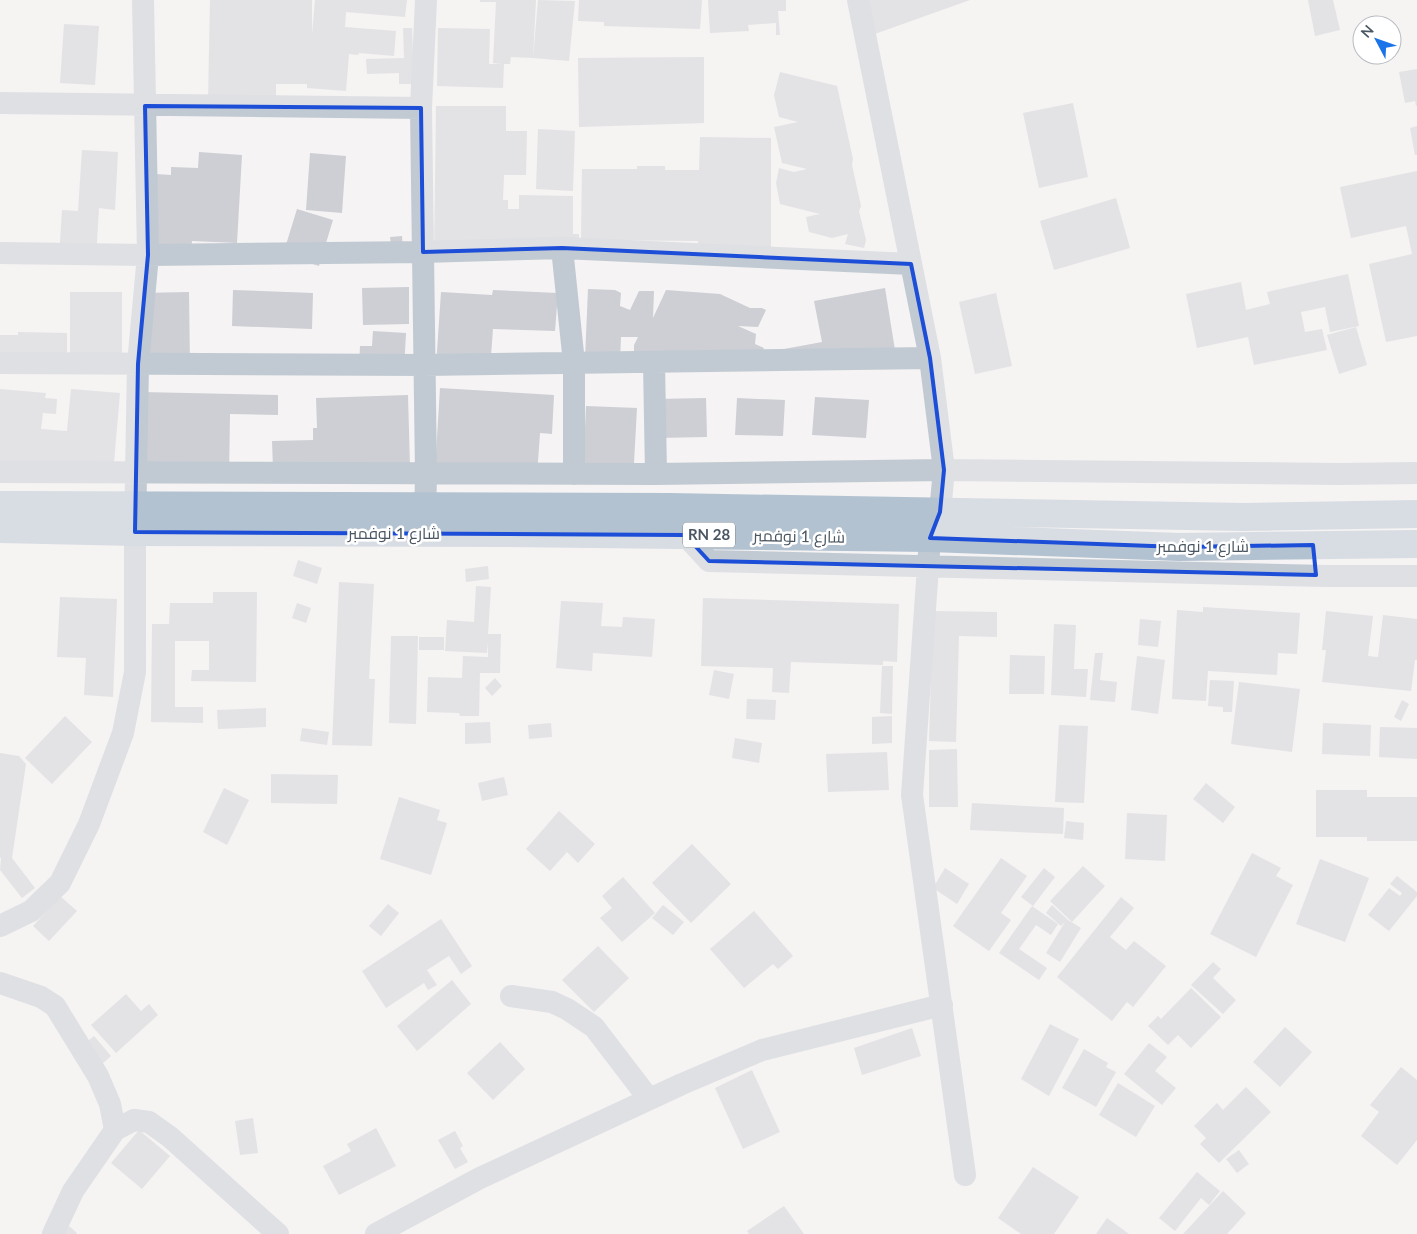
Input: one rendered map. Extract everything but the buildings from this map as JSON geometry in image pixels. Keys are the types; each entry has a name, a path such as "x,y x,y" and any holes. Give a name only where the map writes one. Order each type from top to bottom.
{"main road":[{"name":"شارع 1 نوفمبر","path":"0,505 137,506 685,535 930,538 1180,547 1417,544"},
{"name":"شارع 1 نوفمبر","path":"0,529 135,532 425,520 670,507 1416,520"}],"street":[{"path":"0,926 32,911 60,882 89,824 123,733 135,672 138,364 148,254 142,0"},
{"path":"425,520 421,108 426,0"},
{"path":"858,0 930,358 944,470 940,512 930,538 912,795 965,1175"},
{"path":"0,103 421,108"},
{"path":"0,253 423,252 562,248 911,264"},
{"path":"562,248 574,363 574,474"},
{"path":"0,363 424,365 930,358"},
{"path":"654,362 656,474"},
{"path":"0,472 656,474 944,470 1417,473"},
{"path":"685,535 709,561 1417,576"},
{"path":"1313,546 1316,575"},
{"path":"0,983 41,997 55,1006 98,1076 110,1104 115,1130"},
{"path":"511,996 552,1002 567,1009 594,1027 649,1098"},
{"path":"376,1234 480,1178 649,1098 762,1050 942,1005"},
{"path":"53,1234 72,1190 115,1130 134,1120 149,1122 170,1137 278,1234"}],"highlighted area":[{"path":"145,106 421,108 423,252 562,248 911,264 930,358 944,470 940,512 930,538 1179,547 1313,545 1316,575 709,561 685,535 135,532 138,364 148,255"}]}
